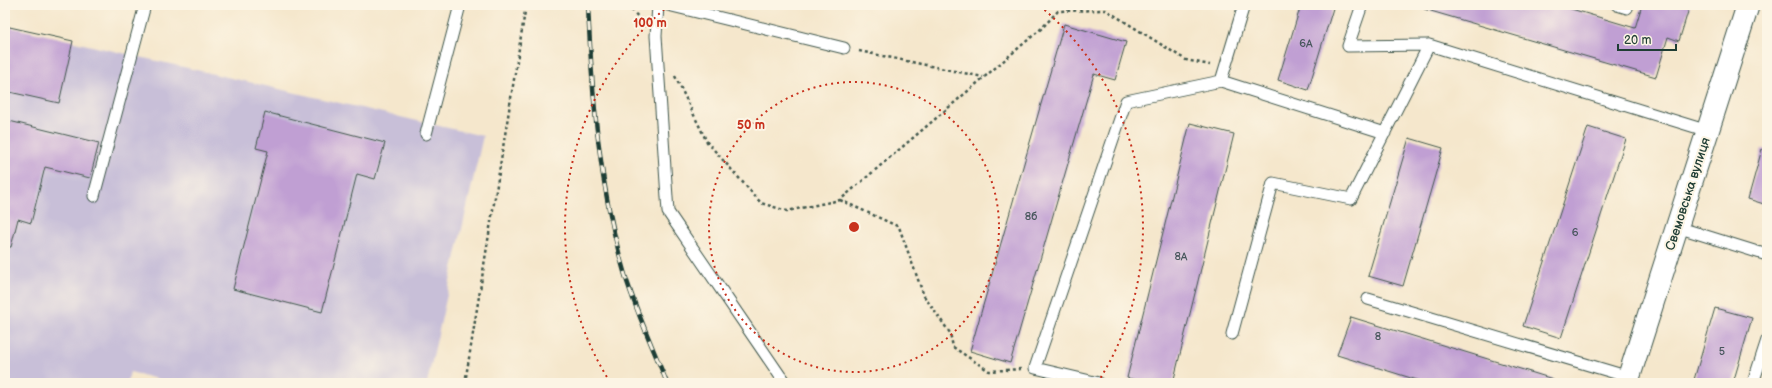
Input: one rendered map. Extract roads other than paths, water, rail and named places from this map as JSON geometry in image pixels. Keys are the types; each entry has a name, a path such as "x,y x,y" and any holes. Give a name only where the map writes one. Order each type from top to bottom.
{"street":[{"name":"Свемовська вулиця","path":"1628,380 1748,5"}],"lane":[{"path":"94,196 145,5"},
{"path":"426,134 460,5"},
{"path":"658,5 656,36 668,212 785,383"},
{"path":"668,5 844,48"},
{"path":"1221,81 1244,5"},
{"path":"1362,5 1348,46 1429,45 1708,131"},
{"path":"1617,5 1627,8 1628,5"},
{"path":"1232,334 1272,183 1351,199 1429,45"},
{"path":"1099,383 1035,368 1126,101 1221,81 1385,133"},
{"path":"1677,227 1767,255"},
{"path":"1368,299 1628,380"},
{"path":"1753,383 1767,340"}],"railway":[{"path":"588,5 598,141 616,242 629,289 667,383"}]}
